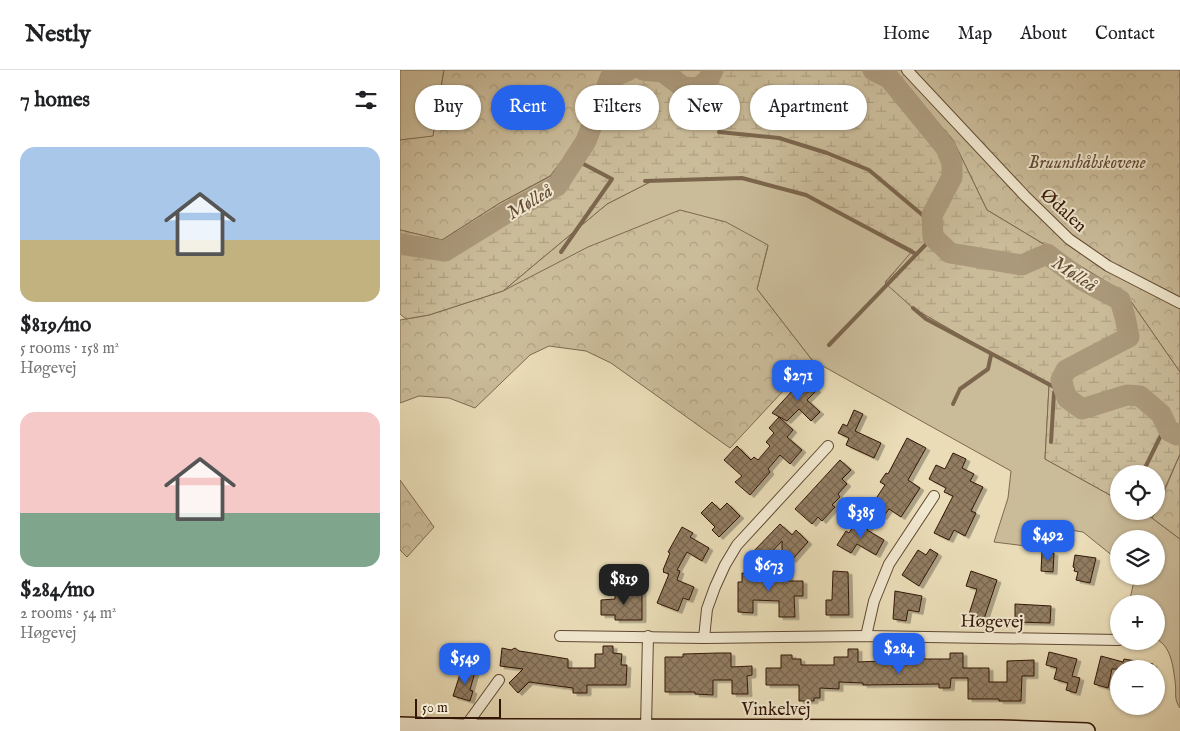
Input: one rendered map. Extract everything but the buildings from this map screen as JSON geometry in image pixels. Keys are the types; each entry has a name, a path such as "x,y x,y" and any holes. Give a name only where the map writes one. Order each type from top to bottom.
{"street":[{"name":"Ødalen","path":"907,70 1025,196 1069,239 1108,266 1180,303"},
{"path":"704,638 707,609 725,565 737,545 828,446"},
{"path":"866,636 874,601 889,564 934,496"},
{"name":"Høgevej","path":"560,636 704,638 866,636 1110,640"},
{"path":"646,727 648,636"},
{"path":"465,727 499,680"},
{"name":"Vinkelvej","path":"400,725 465,727 1000,728 1087,731"}],"green space":[{"path":"400,70 444,70 442,85 415,85 415,130 434,130 433,137 400,140"},
{"path":"444,70 617,70 604,85 575,85 575,130 582,130 579,138 550,176 500,203 442,240 400,230 400,140 433,136 434,130 481,130 481,85 442,85"},
{"path":"616,70 886,70 898,76 953,140 987,210 1125,293 1180,372 1180,454 1165,488 1165,465 1110,465 1110,495 1045,459 1049,386 913,308 885,283 913,250 806,195 742,178 652,181 607,204 503,291 429,315 406,319 400,314 400,230 442,240 500,203 551,176 579,138 582,130 659,130 659,85 604,85"},
{"name":"Bruunshåbskovene","path":"886,70 1180,70 1180,372 1125,293 987,210 953,140 898,76"},
{"path":"742,178 806,195 913,251 885,282 913,308 1049,386 1045,459 1110,495 1110,520 1155,520 1180,539 1180,708 1176,698 1172,663 1165,646 1165,595 1131,595 1133,585 1165,585 1165,530 1110,530 1110,554 1083,532 1070,530 1066,551 994,542 1008,498 1011,471 812,360 757,289 768,246 503,291 607,204 652,181"},
{"path":"680,210 726,222 768,245 757,289 812,360 730,448 611,363 586,351 549,346 530,355 475,408 449,398 419,396 400,403 400,320 429,315 503,291 588,247"},
{"path":"1180,454 1180,539 1155,520 1165,520 1165,490"},
{"path":"400,480 434,527 407,557 400,550"}],"waterway":[{"name":"Mølleå","path":"400,244 445,251 510,211 557,186 586,141 610,78 629,70"},
{"name":"Mølleå","path":"643,70 663,72 683,87 698,88 708,80 713,70"},
{"name":"Mølleå","path":"873,70 889,78 946,148 952,163 952,177 932,215 933,237 950,253 1022,265 1047,254 1082,280 1120,300 1129,337 1066,370 1061,380 1067,398 1082,409 1127,395 1140,396 1161,414 1169,431 1177,435 1180,433"},
{"path":"719,132 779,138 827,153 869,170 932,223"},
{"path":"561,252 612,179 574,159"},
{"path":"645,181 742,178 806,195 916,254"},
{"path":"829,345 933,237"},
{"path":"913,308 926,319 1056,388"},
{"path":"953,404 960,389 988,369 991,355"},
{"path":"1051,442 1054,393 1061,380"},
{"path":"1146,465 1166,425"}]}
